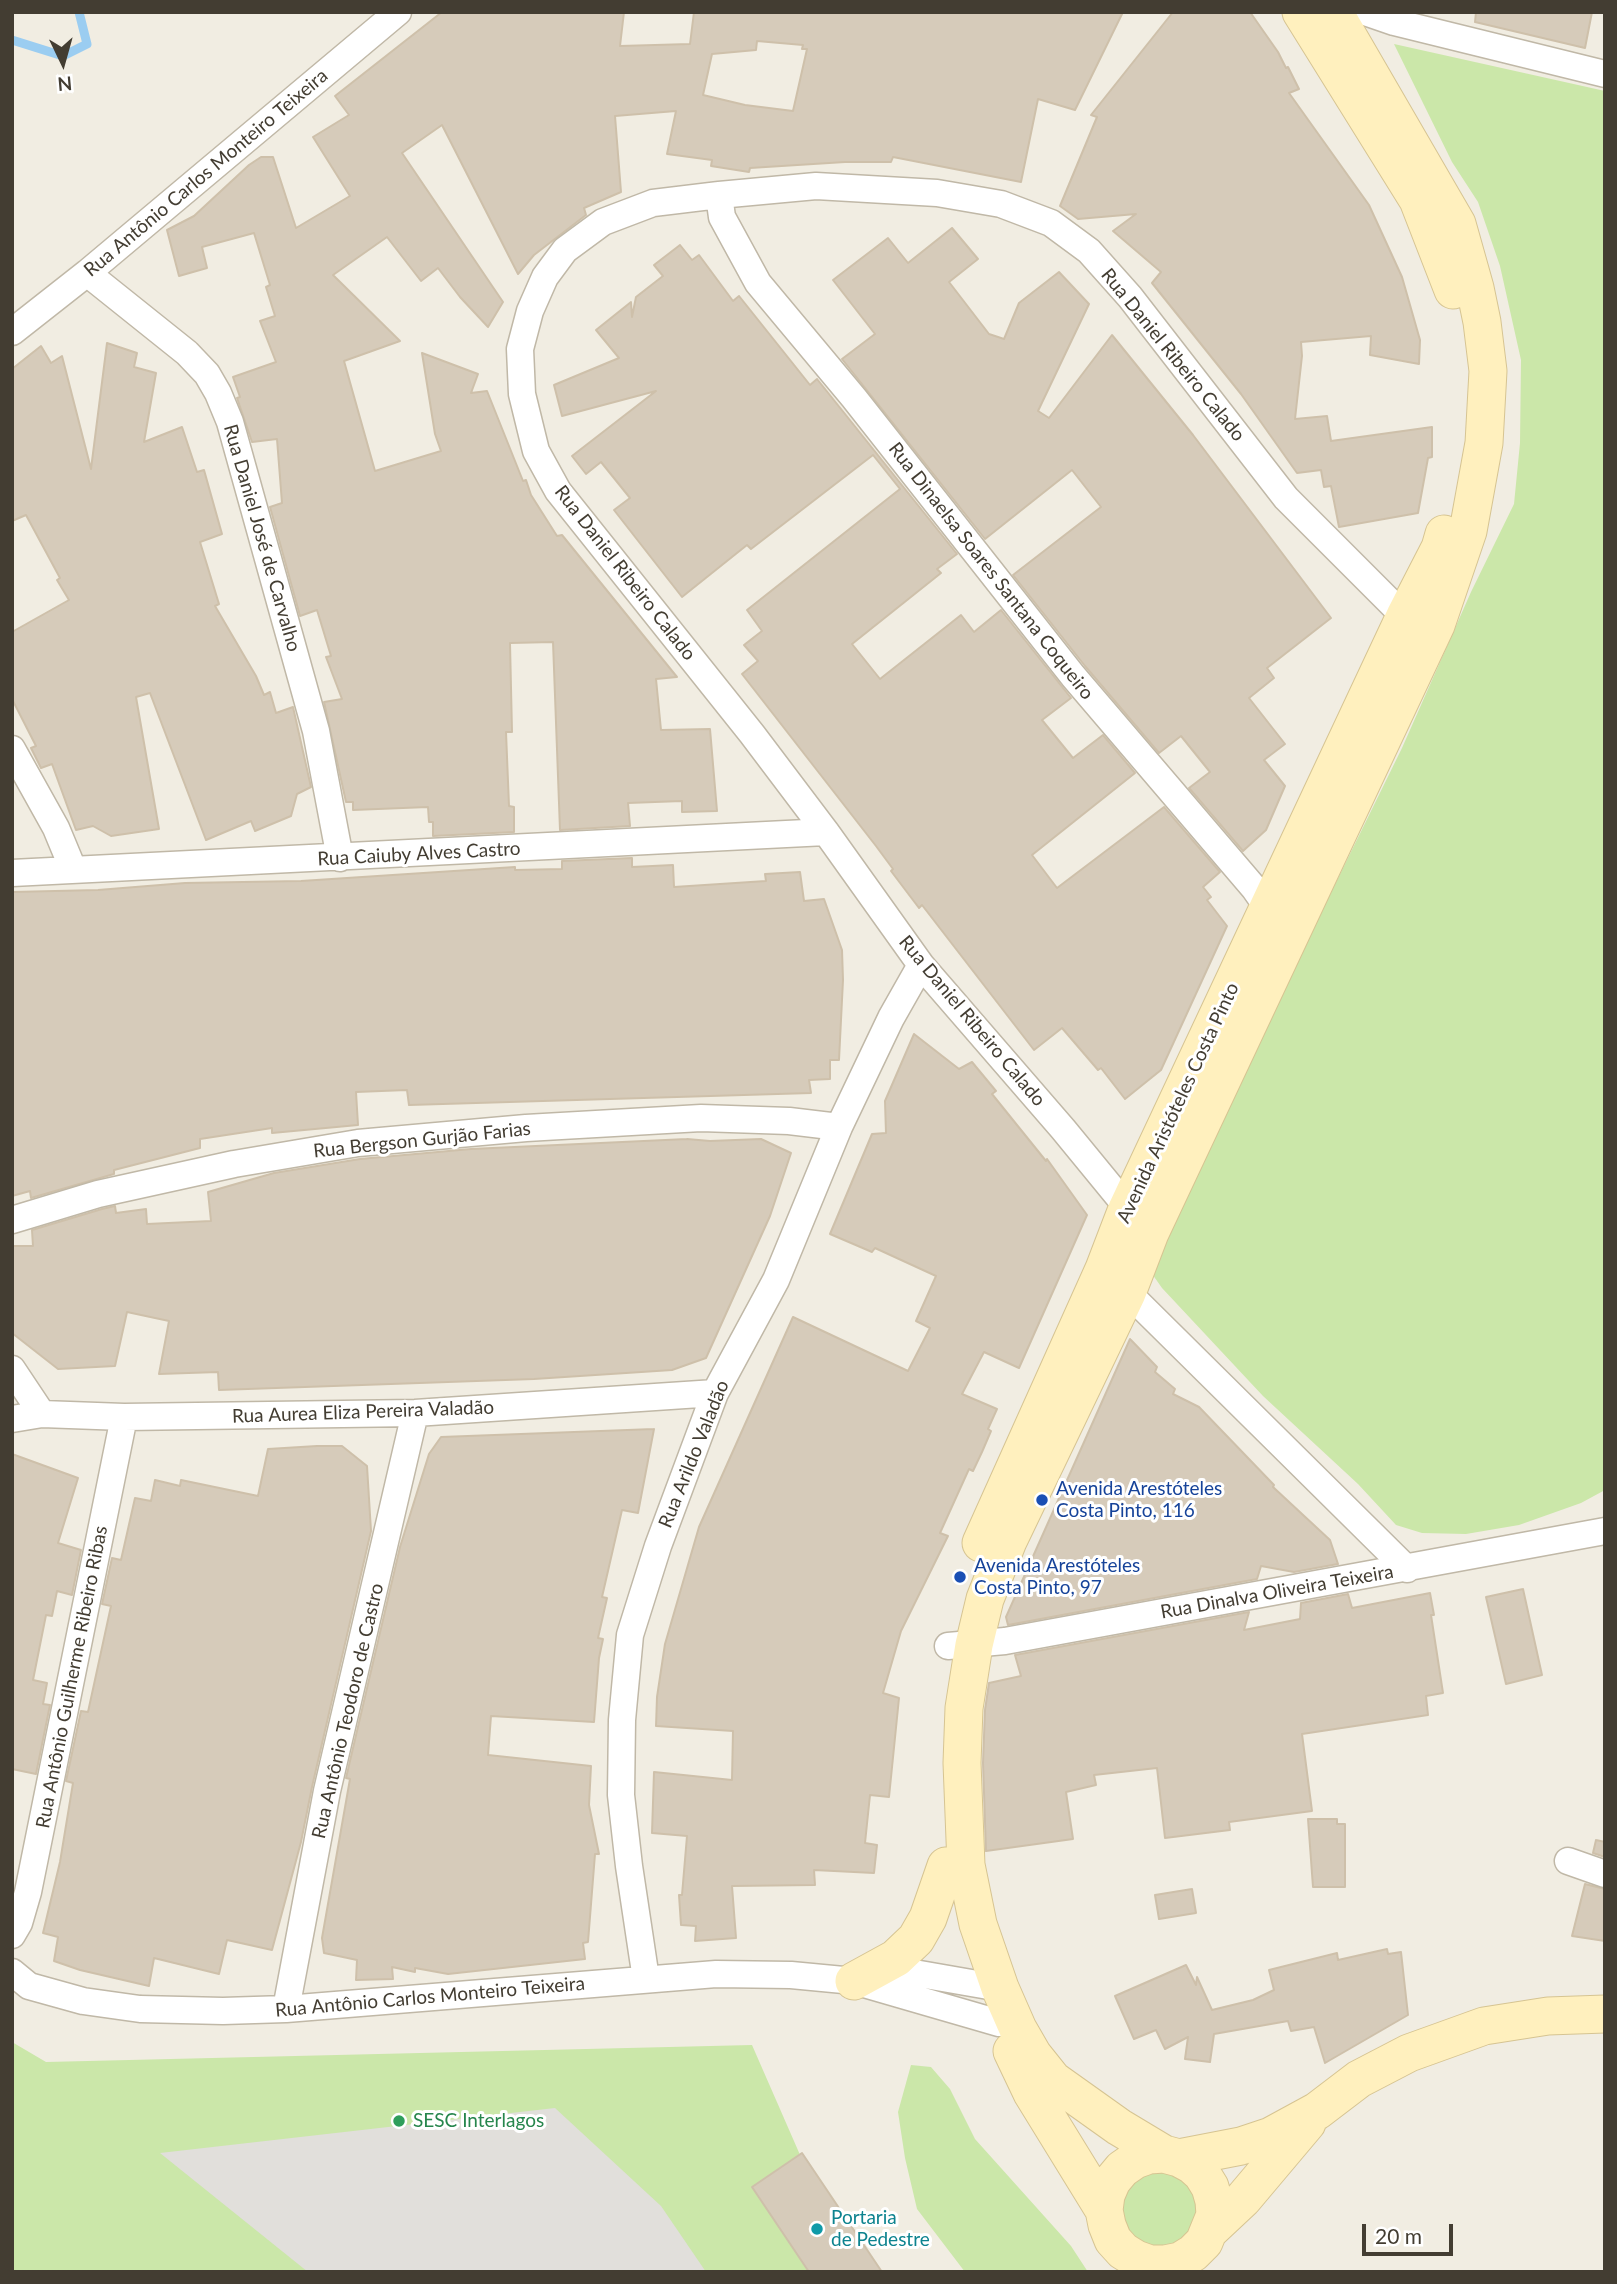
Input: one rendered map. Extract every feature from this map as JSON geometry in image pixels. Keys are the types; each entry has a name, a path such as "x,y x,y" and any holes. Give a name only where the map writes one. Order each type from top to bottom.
{"main road":[{"name":"Avenida Aristóteles Costa Pinto","path":"1172,2156 1119,2127 1053,2080 993,1999 966,1864 962,1763 962,1590 989,1523 1116,1281 1139,1221 1420,621 1440,548 1458,471 1465,380 1463,337 1453,289 1418,200 1330,18"},
{"name":"Avenida Aristóteles Costa Pinto","path":"961,1646 939,1706 937,1762 946,1866 952,1902 962,1937 993,1999 1032,2093 1104,2210"},
{"path":"854,1980 896,1958 916,1938 928,1918 946,1866"},
{"path":"1317,2111 1243,2199 1207,2248 1180,2261 1165,2264 1150,2264 1136,2259 1128,2261 1113,2239 1104,2210 1112,2181 1122,2169 1135,2160 1149,2155 1172,2156 1241,2146 1261,2139 1317,2111 1359,2079 1409,2053 1484,2026 1548,2016 1605,2014"},
{"path":"1172,2156 1202,2174 1210,2187 1215,2215 1207,2248"}],"street":[{"name":"Rua Antônio Carlos Monteiro Teixeira","path":"12,332 87,274 398,12"},
{"path":"1330,18 1395,22 1605,74"},
{"name":"Rua Daniel Ribeiro Calado","path":"1139,1221 920,965 826,832 752,734 558,491 536,451 522,394 520,349 530,311 545,277 565,250 603,222 653,203 719,195 816,186 937,192 1001,204 1051,223 1089,251 1130,297 1286,498 1420,621"},
{"name":"Rua Dinaelsa Soares Santana Coqueiro","path":"719,195 722,217 758,283 854,398 1073,676 1281,916"},
{"name":"Rua Daniel José de Carvalho","path":"87,274 187,353 206,374 218,393 230,422 316,731 340,858"},
{"path":"12,749 56,828 73,869"},
{"name":"Rua Caiuby Alves Castro","path":"12,873 826,832"},
{"name":"Rua Arildo Valadão","path":"646,1979 621,1795 622,1720 630,1635 658,1546 715,1393 776,1280 839,1127 891,1018 920,965"},
{"name":"Rua Bergson Gurjão Farias","path":"12,1220 98,1194 234,1164 358,1143 526,1128 701,1118 789,1121 839,1127"},
{"path":"1116,1281 1407,1569"},
{"path":"12,1369 41,1414"},
{"name":"Rua Aurea Eliza Pereira Valadão","path":"12,1419 41,1414 124,1417 415,1413 715,1393"},
{"name":"Rua Antônio Teodoro de Castro","path":"286,2009 327,1791 415,1413"},
{"name":"Rua Antônio Guilherme Ribeiro Ribas","path":"12,1935 19,1923 30,1879 124,1417"},
{"name":"Rua Dinalva Oliveira Teixeira","path":"961,1646 1005,1642 1605,1531"},
{"path":"1569,1861 1605,1874"},
{"name":"Rua Antônio Carlos Monteiro Teixeira","path":"12,1972 29,1986 83,2001 140,2009 286,2009 716,1974 791,1975 854,1980 993,1999"},
{"name":"Rua Antônio Carlos Monteiro Teixeira","path":"854,1980 914,1973 993,1999"}],"green space":[{"path":"1394,44 1605,91 1605,1490 1581,1503 1519,1525 1466,1534 1422,1533 1396,1525 1358,1484 1263,1396 1162,1288 1150,1271 1257,1043 1402,748 1471,592 1514,504 1520,443 1521,360 1500,266 1478,202 1452,162"},
{"name":"SESC Interlagos","path":"12,2042 46,2062 752,2045 811,2180 863,2272 12,2272"},
{"path":"911,2065 931,2067 950,2089 975,2139 1071,2246 1088,2272 965,2272 917,2209 898,2112"},
{"path":"1170,2169 1192,2185 1199,2212 1189,2236 1165,2250 1127,2238 1117,2200 1130,2177"}],"shaded area":[{"path":"555,2108 661,2206 706,2272 308,2272 160,2153"}],"building":[{"path":"442,12 624,12 620,46 690,44 694,12 1123,12 1075,110 1038,99 1021,182 893,157 891,162 750,168 749,172 711,166 712,160 667,154 676,111 615,116 621,192 584,208 586,215 534,255 518,274 442,125 402,153 503,302 488,327 438,268 421,281 387,237 333,275 400,341 344,361 375,471 441,451 435,434 422,353 478,374 471,393 487,391 523,481 526,480 531,495 557,536 562,535 677,677 656,679 661,730 710,729 717,811 682,812 682,801 628,803 630,826 560,830 553,642 510,643 512,732 506,732 509,806 514,807 514,832 433,836 433,822 429,822 428,807 353,810 353,802 346,802 324,702 342,699 326,657 331,656 317,610 300,616 270,507 282,503 277,439 252,442 233,377 276,362 260,321 275,316 266,287 270,285 254,233 202,247 207,268 179,276 167,230 194,216 261,157 273,157 296,228 350,196 313,137 349,115 335,96","holes":["757,41 803,45 802,49 807,49 793,111 745,105 703,95 712,54 756,50"]},
{"path":"1173,12 1250,12 1286,68 1288,67 1299,89 1289,93 1369,205 1402,277 1420,340 1419,364 1370,355 1371,336 1301,342 1295,419 1327,416 1331,441 1432,427 1432,457 1428,458 1418,513 1339,527 1331,486 1324,487 1321,470 1297,473 1241,394 1152,283 1161,272 1113,231 1136,214 1078,219 1060,206 1097,117 1091,115"},
{"path":"1476,12 1592,12 1585,48 1475,22"},
{"path":"952,228 978,259 949,282 989,334 1004,339 1019,303 1059,272 1089,304 1038,411 1049,418 1112,335 1193,435 1331,618 1267,668 1274,678 1249,698 1285,744 1264,760 1285,786 1266,830 1243,851 1189,788 1210,772 1181,736 1159,753 1013,575 1101,507 1072,470 985,539 842,359 875,334 833,280 888,238 908,263"},
{"path":"680,245 692,260 699,255 733,301 739,296 810,385 817,379 957,554 937,569 941,573 852,644 880,679 961,615 974,632 1001,610 1071,698 1042,720 1073,758 1103,735 1135,773 1032,855 1057,888 1164,807 1220,872 1203,887 1211,897 1207,900 1227,926 1161,1070 1125,1099 1101,1068 1098,1070 1062,1028 1034,1050 922,905 919,908 876,846 742,674 758,661 744,645 762,631 747,610 900,489 873,455 751,549 747,545 682,597 614,510 630,498 601,462 586,474 572,456 656,391 562,416 554,385 619,358 596,330 631,302 632,317 636,297 663,276 654,265"},
{"path":"107,343 137,353 134,367 156,373 144,442 182,427 197,472 204,470 222,534 200,542 219,604 215,606 256,676 264,695 270,692 276,713 293,707 311,787 297,794 291,816 255,831 251,821 206,840 150,693 136,697 159,829 111,836 93,826 76,830 52,764 41,768 31,748 36,746 12,699 12,632 69,600 26,515 12,521 12,369 41,346 51,363 62,356 91,469"},
{"path":"632,858 632,867 673,865 674,887 766,881 765,874 800,872 804,901 824,899 842,950 839,1060 830,1060 830,1079 809,1080 811,1093 409,1105 407,1090 356,1092 358,1125 272,1133 272,1128 200,1139 200,1148 114,1170 114,1174 31,1198 30,1191 12,1196 12,892 98,890 185,883 301,881 515,867 515,870 562,869 562,861"},
{"path":"914,1034 959,1069 972,1062 996,1091 992,1094 1046,1161 1047,1159 1087,1215 1019,1368 984,1352 962,1394 997,1409 982,1452 973,1471 969,1469 940,1533 948,1536 901,1631 883,1693 899,1698 889,1797 870,1795 865,1843 877,1845 874,1873 814,1870 815,1885 732,1886 736,1938 695,1941 696,1926 681,1925 679,1895 682,1895 687,1836 652,1833 654,1772 732,1780 733,1731 656,1726 657,1697 665,1644 699,1527 793,1317 908,1371 930,1328 916,1321 936,1276 875,1248 872,1252 830,1234 872,1134 886,1133 885,1101"},
{"path":"687,1139 761,1139 791,1153 770,1216 706,1358 672,1370 534,1379 219,1390 218,1372 159,1374 169,1321 127,1312 115,1366 58,1369 12,1333 12,1246 33,1246 32,1230 102,1209 115,1206 116,1213 146,1209 147,1224 211,1221 208,1192 274,1173 360,1159 471,1149"},
{"path":"1130,1339 1157,1367 1155,1372 1175,1389 1173,1394 1199,1407 1273,1487 1330,1540 1338,1564 1294,1572 1261,1566 1257,1579 1008,1625 1006,1617"},
{"path":"654,1429 638,1513 622,1510 602,1597 607,1598 598,1638 603,1639 594,1722 491,1716 488,1755 591,1766 589,1805 599,1854 595,1854 588,1942 583,1943 585,1959 448,1974 415,1968 415,1972 392,1967 393,1979 356,1980 357,1960 324,1953 322,1938 350,1779 346,1778 400,1547 429,1454 441,1437"},
{"path":"342,1446 367,1466 371,1531 301,1842 272,1950 227,1940 219,1974 154,1958 149,1986 54,1961 58,1937 43,1933 60,1862 73,1783 66,1781 81,1711 88,1712 111,1606 102,1604 112,1558 121,1560 135,1498 151,1501 155,1480 180,1486 181,1480 258,1496 268,1449"},
{"path":"12,1454 78,1478 58,1543 81,1550 72,1595 57,1591 52,1616 46,1615 33,1680 47,1683 43,1704 50,1705 36,1774 12,1769"},
{"path":"1523,1589 1542,1675 1506,1684 1486,1597"},
{"path":"1430,1593 1443,1693 1426,1696 1428,1715 1302,1734 1312,1811 1229,1822 1230,1830 1165,1838 1157,1768 1094,1775 1096,1785 1066,1792 1073,1839 986,1851 983,1763 985,1710 989,1683 1021,1676 1015,1655 1249,1612 1244,1630 1300,1619 1301,1603 1348,1594 1352,1608"},
{"path":"1308,1819 1337,1819 1337,1824 1345,1824 1345,1887 1313,1887"},
{"path":"1596,1840 1605,1842 1605,1857 1593,1853"},
{"path":"1585,1884 1605,1889 1605,1941 1572,1936"},
{"path":"1192,1889 1196,1913 1159,1919 1155,1895"},
{"path":"1387,1949 1388,1954 1401,1952 1408,2015 1325,2063 1314,2027 1291,2031 1288,2021 1214,2034 1210,2062 1185,2059 1188,2037 1165,2049 1156,2030 1134,2039 1115,1996 1186,1965 1196,1985 1197,1977 1212,2010 1253,2000 1274,1990 1269,1970 1337,1953 1338,1960"},
{"name":"Portaria de Pedestre","path":"802,2153 882,2272 809,2272 752,2187"}],"waterway":[{"path":"12,40 63,56 87,44 79,12"}],"place":[{"name":"Avenida Arestóteles Costa Pinto, 116","path":"1042,1500"},
{"name":"Avenida Arestóteles Costa Pinto, 97","path":"960,1577"},
{"name":"SESC Interlagos","path":"399,2121"},
{"name":"Portaria de Pedestre","path":"817,2229"}]}
